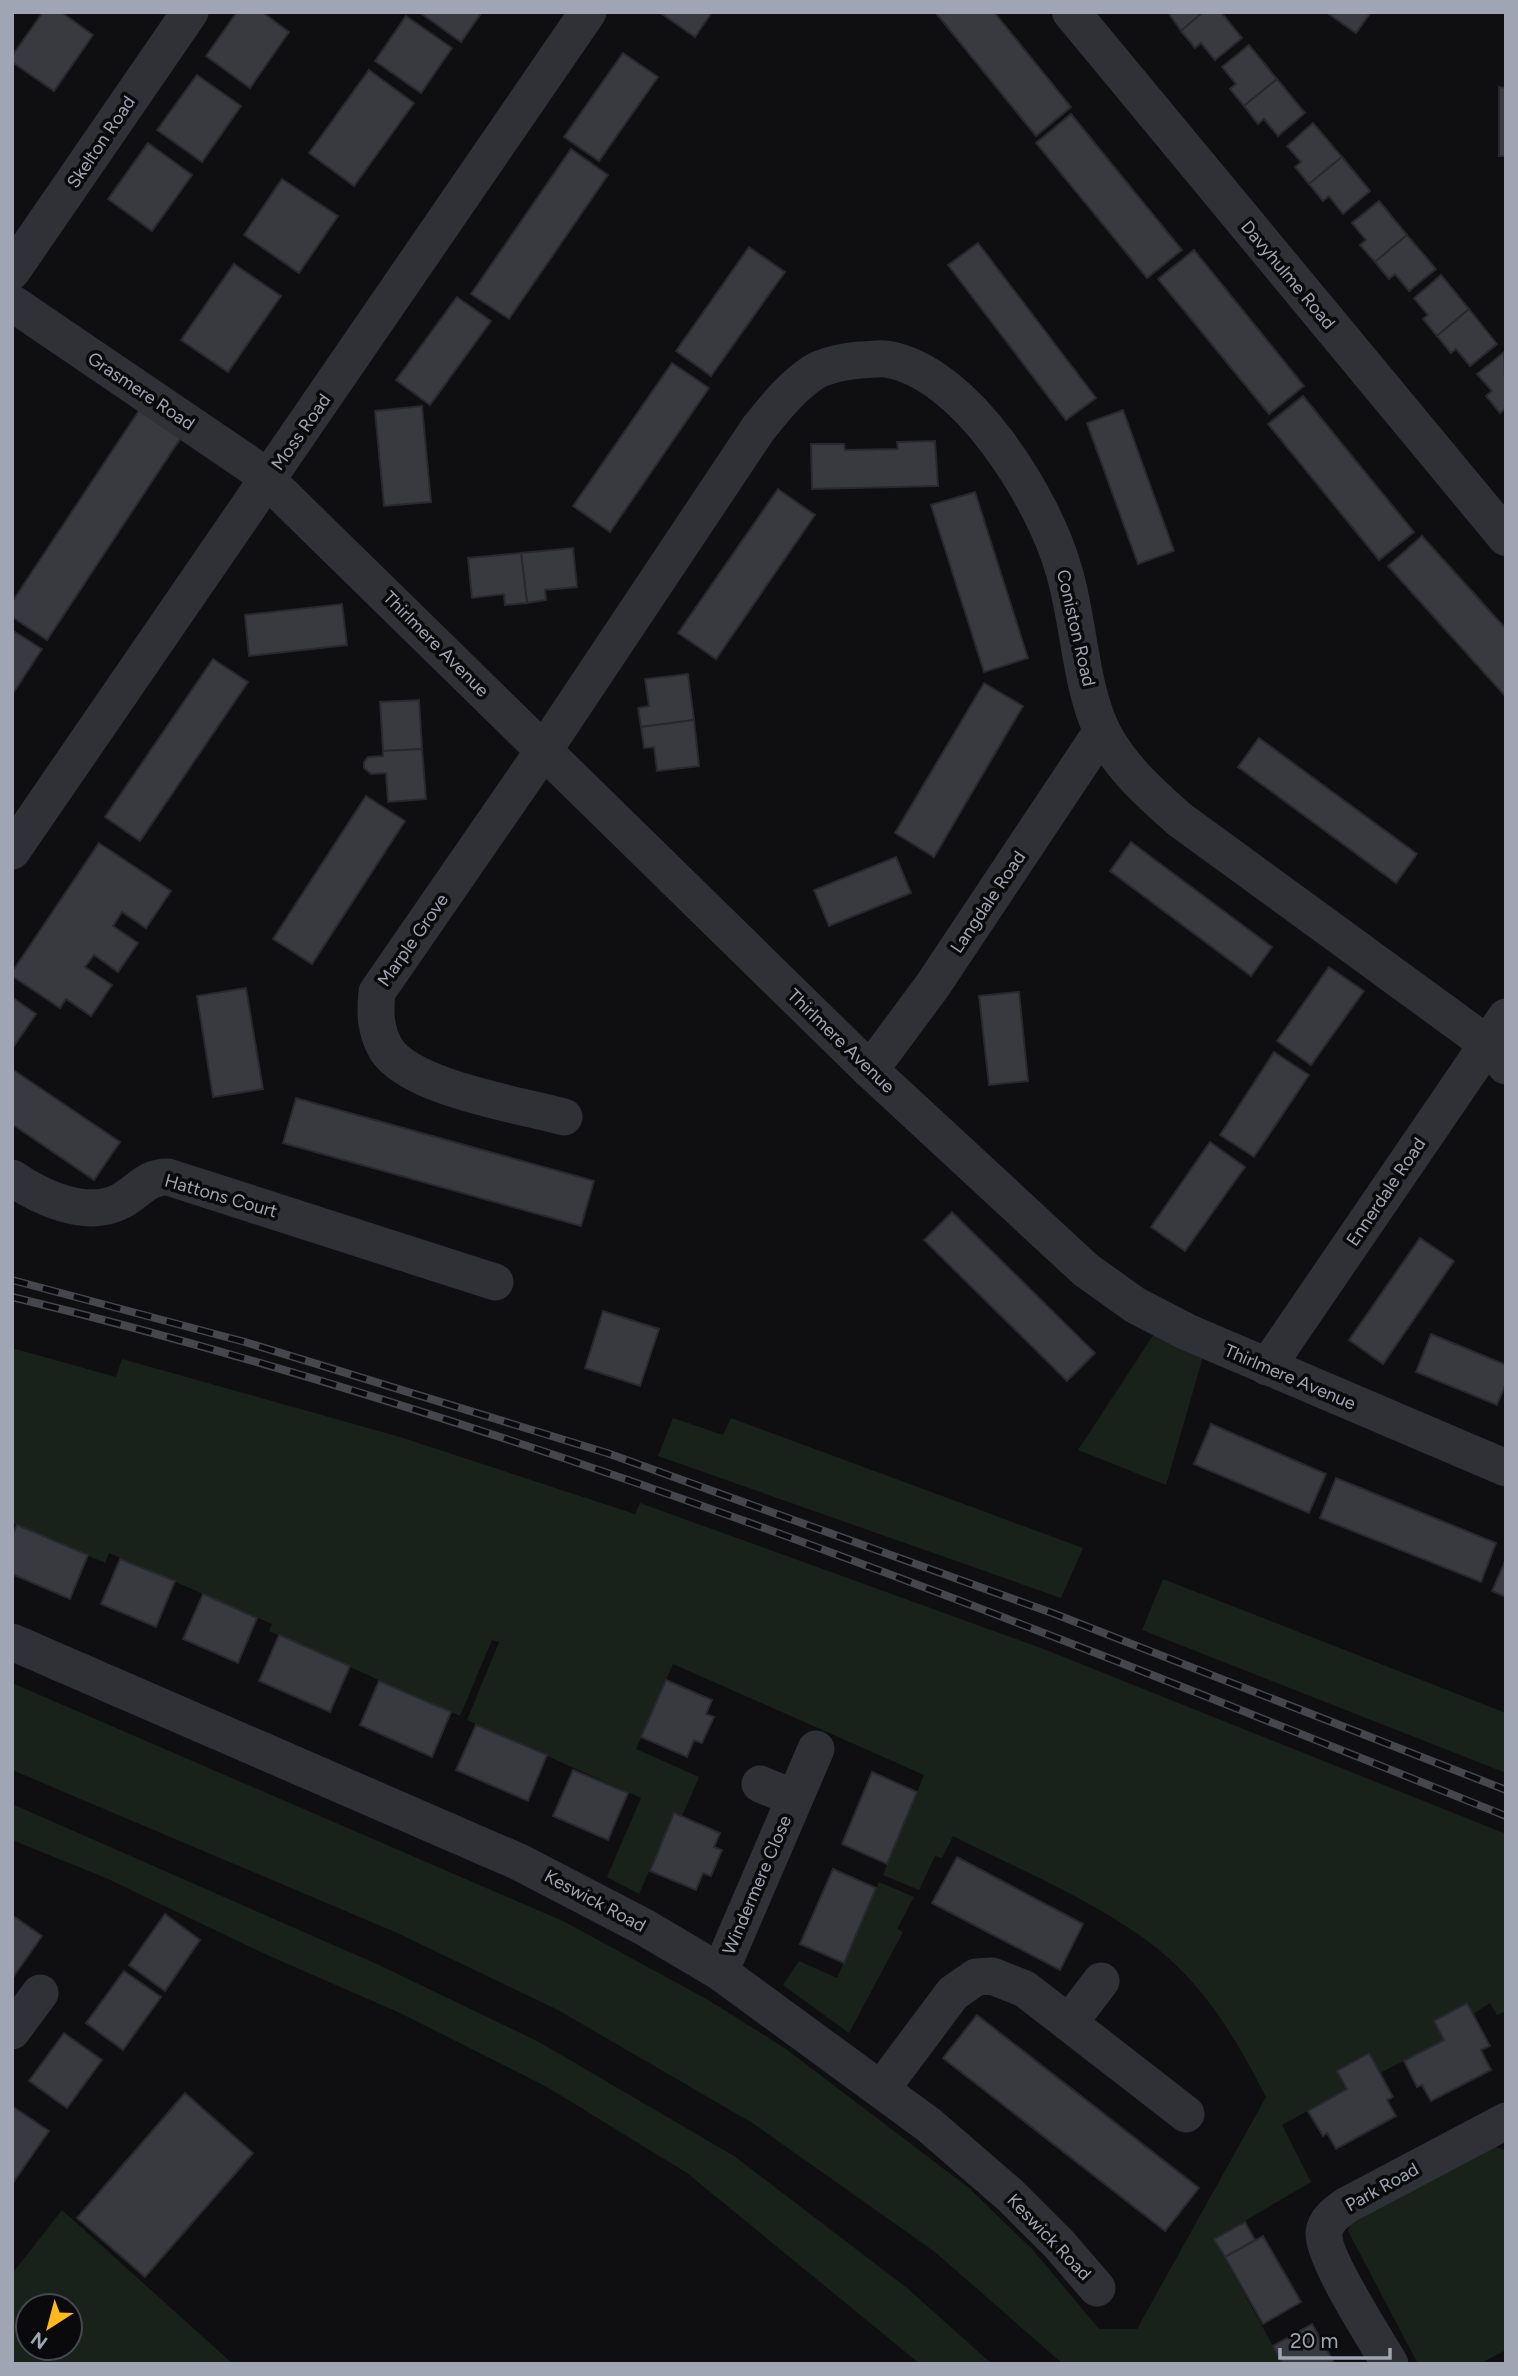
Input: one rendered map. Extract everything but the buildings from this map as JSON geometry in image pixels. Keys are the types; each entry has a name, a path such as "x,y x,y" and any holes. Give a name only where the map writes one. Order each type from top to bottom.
{"street":[{"name":"Skelton Road","path":"12,271 190,12"},
{"name":"Moss Road","path":"12,851 588,12"},
{"name":"Davyhulme Road","path":"1071,12 1506,537"},
{"name":"Grasmere Road","path":"12,303 256,469 267,481"},
{"name":"Coniston Road","path":"544,750 758,429 787,394 816,371 849,361 886,359 921,371 955,393 989,430 1030,492 1064,569 1093,703 1102,731 1139,784 1179,819 1499,1042"},
{"name":"Thirlmere Avenue","path":"267,481 870,1070 1086,1270 1135,1305 1187,1332 1506,1468"},
{"name":"Langdale Road","path":"870,1070 933,985 1102,731"},
{"name":"Marple Grove","path":"544,750 377,992 375,1017 387,1051 415,1074 442,1086 564,1117"},
{"name":"Ennerdale Road","path":"1267,1367 1499,1042"},
{"name":"Hattons Court","path":"12,1178 51,1199 98,1208 118,1202 155,1177 168,1177 392,1265 495,1282"},
{"name":"Keswick Road","path":"12,1643 519,1861 633,1921 720,1972 882,2088 1011,2196 1059,2244 1097,2288"},
{"name":"Windermere Close","path":"720,1972 816,1749"},
{"name":"Windermere Close","path":"760,1784 794,1798"},
{"path":"882,2088 953,1993 976,1977 992,1976 1009,1980 1186,2114"},
{"path":"1069,2023 1101,1981"},
{"path":"12,2031 40,1993"},
{"name":"Park Road","path":"1390,2364 1328,2253 1324,2232 1327,2222 1347,2205 1506,2121"}],"shaded area":[{"path":"1156,1331 1204,1353 1166,1485 1078,1450"},
{"path":"12,1348 116,1377 122,1359 400,1437 635,1514 640,1503 1041,1648 1506,1834 1506,2011 1497,2015 1490,2003 1473,2014 1466,2003 1434,2021 1444,2040 1380,2073 1369,2053 1337,2071 1347,2089 1282,2125 1311,2182 1214,2239 1283,2364 1063,2364 935,2252 754,2124 558,2010 395,1932 12,1770 12,1683 565,1922 710,2001 786,2049 969,2188 1033,2250 1099,2329 1137,2329 1266,2097 1229,2031 1208,2000 1183,1972 1134,1931 1105,1913 953,1836 942,1858 935,1856 919,1890 883,1875 924,1775 673,1664 636,1749 699,1777 682,1816 674,1814 639,1894 607,1877 641,1798 467,1720 499,1642 492,1640 460,1716 269,1631 272,1624 109,1553 105,1563 12,1523"},
{"path":"673,1418 723,1435 731,1418 1083,1548 1061,1598 658,1456"},
{"path":"1163,1579 1506,1713 1506,1773 1142,1630"},
{"path":"12,1804 379,1965 539,2042 734,2156 907,2288 992,2364 920,2364 687,2173 547,2087 400,2013 265,1954 106,1878 12,1840"},
{"path":"879,1882 914,1897 897,1929 903,1932 849,2033 783,1985 799,1961 837,1978"},
{"path":"1495,2147 1506,2150 1506,2350 1479,2364 1418,2364 1348,2231 1351,2223"},
{"path":"62,2210 233,2364 12,2364 12,2274"}],"railway":[{"path":"12,1280 245,1342 607,1453 1055,1614 1506,1790"},
{"path":"12,1297 204,1347 393,1403 581,1464 953,1598 1506,1816"}]}
